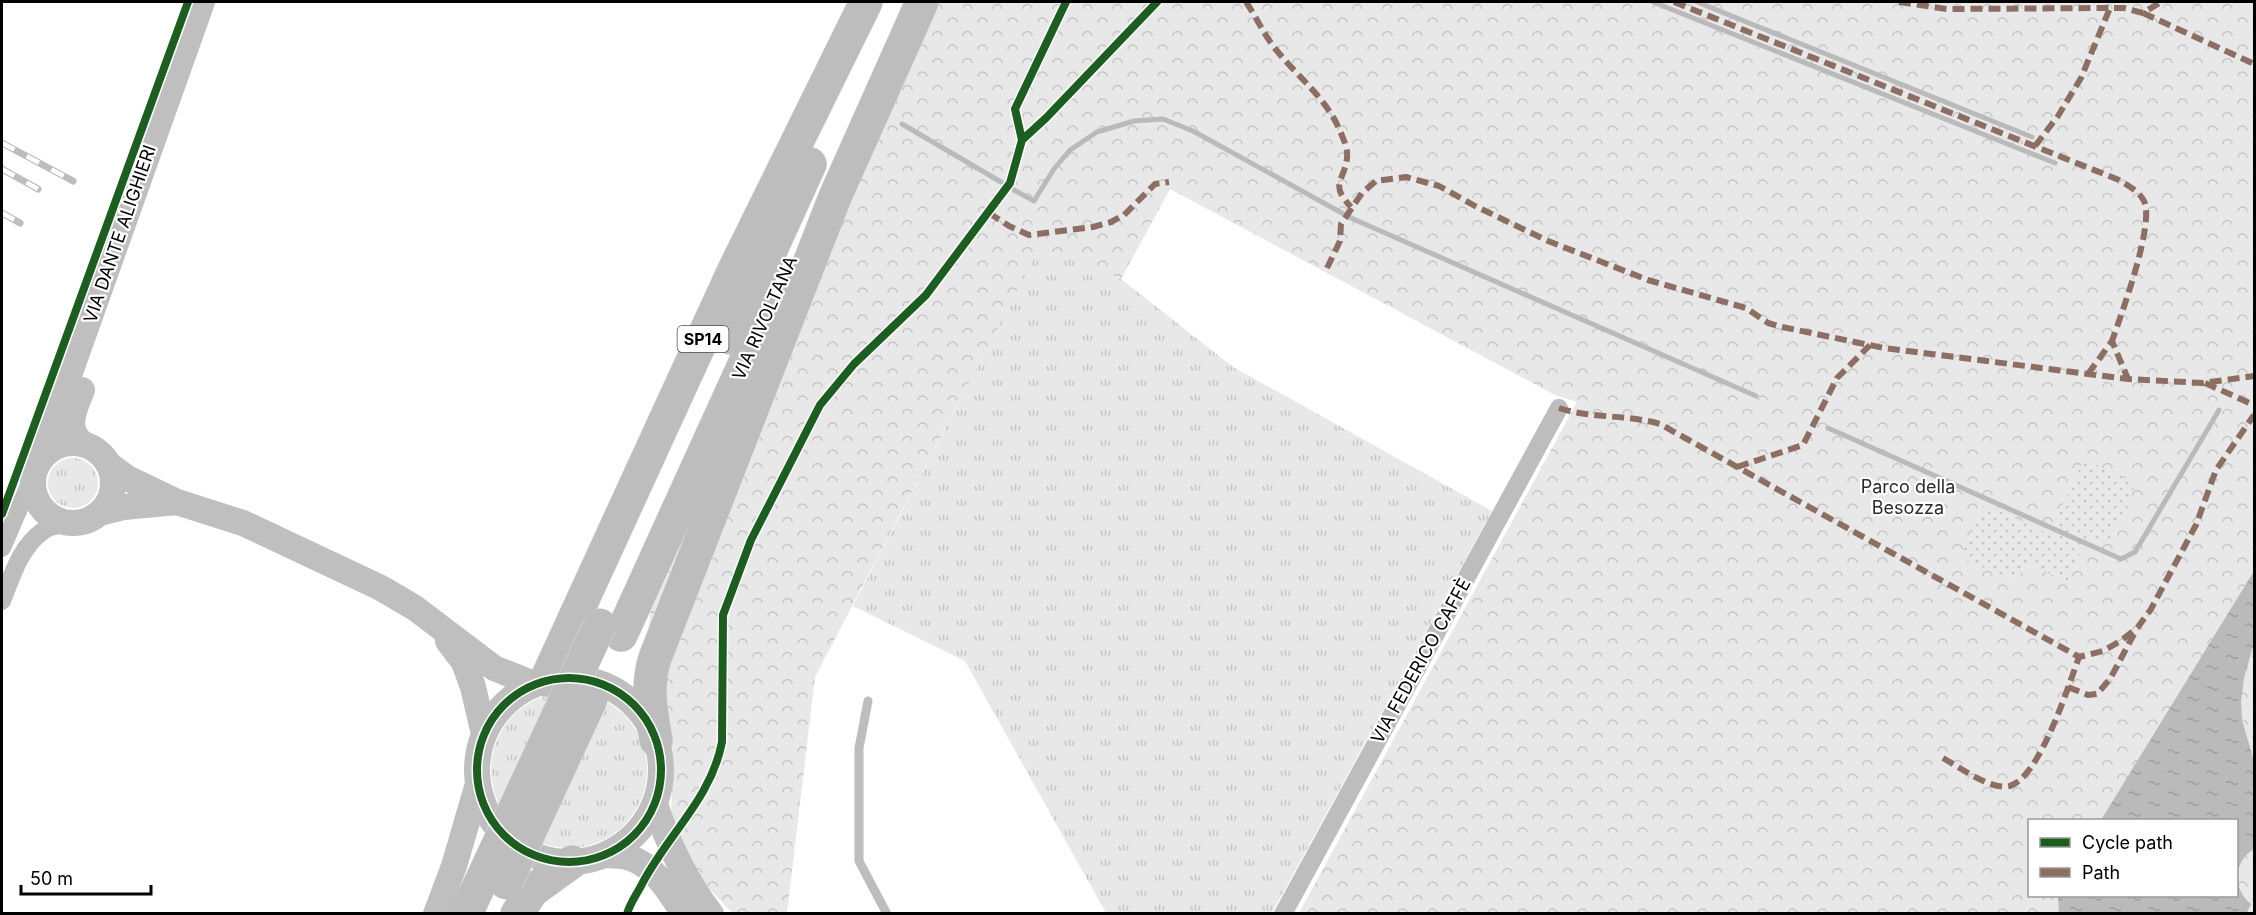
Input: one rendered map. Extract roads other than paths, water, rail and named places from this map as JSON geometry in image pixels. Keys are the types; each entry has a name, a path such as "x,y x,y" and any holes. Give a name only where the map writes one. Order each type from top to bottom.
{"highway":[{"name":"SP14","path":"540,682 733,272 866,2"},
{"name":"VIA RIVOLTANA","path":"610,630 885,2"},
{"name":"VIA RIVOLTANA","path":"610,630 909,2"},
{"path":"656,740 649,694 655,658 835,197 922,2"},
{"name":"SP14","path":"466,914 496,878 610,630"},
{"path":"517,914 524,901 537,887 572,862"},
{"name":"SP14","path":"492,914 496,878"}],"street":[{"name":"VIA DANTE ALIGHIERI","path":"2,548 35,471 202,2"},
{"name":"VIA DANTE ALIGHIERI","path":"83,444 75,438 72,432 77,403 221,2"},
{"name":"VIA FEDERICO CAFFÈ","path":"1283,914 1559,408"},
{"path":"66,523 51,518 40,507 33,491 35,471 42,457 58,446 83,444 100,453 108,464 113,487 108,502 100,513"},
{"path":"108,464 127,478 177,502 243,523 356,575 392,594 494,668 540,682"},
{"path":"2,601 28,544 45,529 66,523 88,521 100,513 124,507 177,502"},
{"path":"435,624 464,662 473,687 484,734"},
{"path":"582,678 616,690 643,714 656,740 662,768 655,804 636,834 606,855 572,862 544,859 531,854 513,843 498,829 481,798 478,784 478,759 484,734 494,717 507,702 540,682 582,678"},
{"path":"436,914 454,866 478,784"},
{"path":"655,804 668,843 687,878 711,914"},
{"path":"606,855 627,857 643,865 667,888 684,914"}],"lane":[{"path":"868,700 859,747 859,861 887,914"}],"water":[{"path":"2254,571 2254,643 2244,678 2241,702 2242,720 2254,761 2254,849 2242,861 2238,876 2238,819 2102,819"},
{"path":"2238,883 2240,891 2251,904 2246,914 2059,913 2058,897 2238,897"}],"waterway":[{"path":"1653,2 2055,163"},
{"path":"1697,2 2032,137"},
{"path":"1014,190 1034,201 1054,169 1070,150 1097,132 1134,121 1163,119 1193,131 1351,218 1756,396"},
{"path":"902,124 1001,182"},
{"path":"1828,428 2121,559 2135,552 2219,410"}],"railway":[{"path":"2,143 73,181"},
{"path":"2,169 38,189"},
{"path":"2,213 20,223"}],"park label":[{"name":"Parco della Besozza","path":"1908,497"}]}
